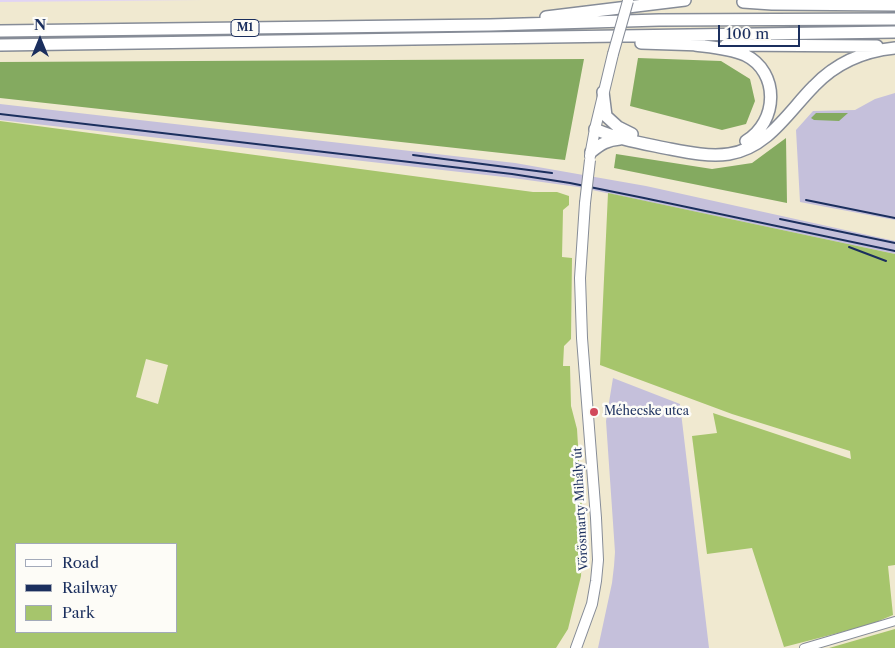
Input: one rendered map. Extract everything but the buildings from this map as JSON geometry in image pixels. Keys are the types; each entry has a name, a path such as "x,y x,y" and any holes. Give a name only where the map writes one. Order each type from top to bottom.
{"highway":[{"path":"490,25 685,0"},
{"path":"743,2 895,5"},
{"name":"M1","path":"0,31 490,25 659,20 895,19"},
{"name":"M1","path":"0,45 895,32"},
{"path":"607,36 622,42 695,45 895,47"},
{"path":"590,156 607,141 628,136 698,147 720,148 747,141 762,128 768,116 771,95 768,81 757,65 745,56 735,52 695,45"},
{"path":"595,129 688,152 719,155 740,151 754,145 771,133 814,85 837,68 868,52 895,47"},
{"path":"603,92 606,116 628,136"}],"main road":[{"name":"Vörösmarty Mihály út","path":"576,648 590,611 598,560 584,365 580,278 585,203 595,129 628,0"}],"street":[{"path":"804,648 895,621"}],"shaded area":[{"path":"0,0 203,0 0,2"},
{"path":"895,93 895,220 800,202 796,130 813,111 855,110 875,99"},
{"path":"0,104 515,163 646,186 895,241 895,254 578,187 0,120"},
{"path":"613,378 680,404 709,648 598,648 612,583 615,552 606,421"}],"green space":[{"path":"638,58 721,61 750,79 755,101 746,124 722,130 630,106"},
{"path":"584,59 565,160 0,98 0,62"},
{"path":"816,113 848,113 839,121 814,120 811,118"},
{"path":"0,121 533,192 557,192 569,196 569,205 563,210 562,257 572,258 571,339 564,346 563,366 570,366 571,406 577,429 583,526 581,576 568,629 556,648 0,648","holes":["146,359 168,365 158,404 136,397"]},
{"path":"786,138 787,203 614,168 616,154 712,169 752,163"},
{"path":"608,193 895,254 895,565 888,566 893,615 869,625 784,647 752,548 707,554 692,436 717,433 713,413 851,459 850,451 732,414 600,365"},
{"path":"895,629 895,648 829,648"}],"railway":[{"path":"0,114 512,174 570,183 895,251"},
{"path":"413,155 552,173"},
{"path":"806,200 895,218"},
{"path":"780,219 895,243"},
{"path":"849,247 886,261"}],"place":[{"name":"Méhecske utca","path":"594,412"}]}
